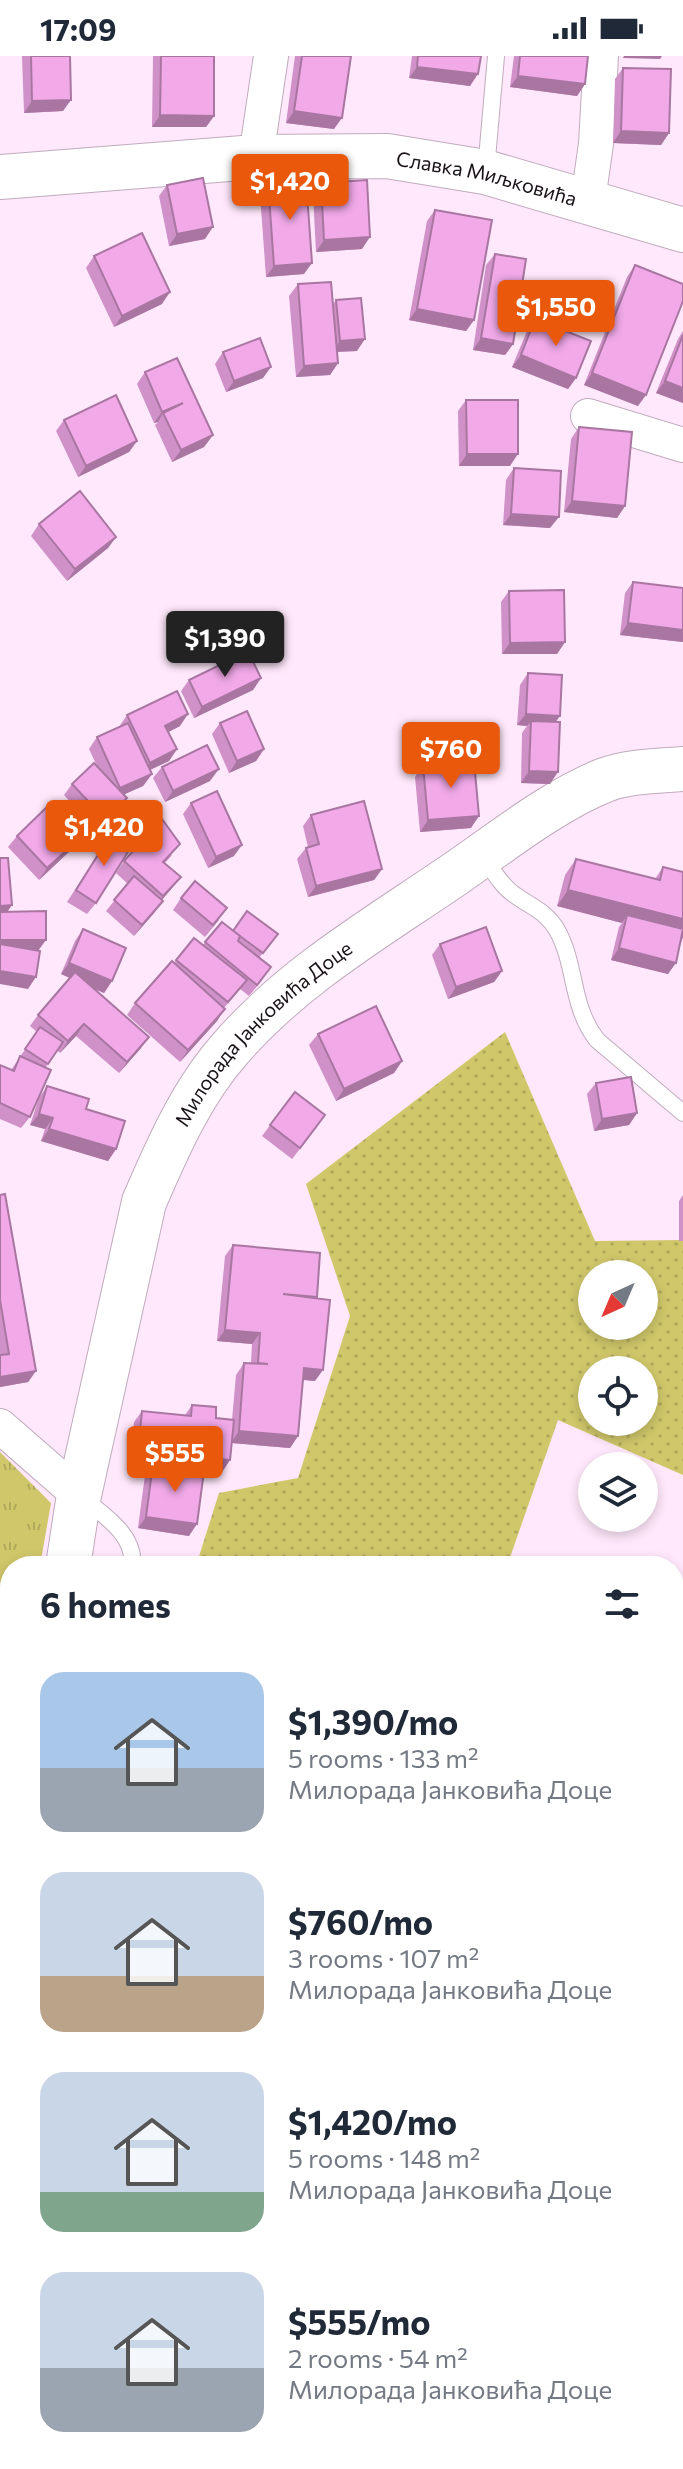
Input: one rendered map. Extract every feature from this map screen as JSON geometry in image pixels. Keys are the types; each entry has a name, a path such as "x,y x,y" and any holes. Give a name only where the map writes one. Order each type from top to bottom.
{"street":[{"path":"256,157 271,56"},
{"path":"588,200 596,144 601,56"},
{"name":"Славка Миљковића","path":"0,177 256,157 387,156 485,172 683,230"},
{"path":"588,416 683,445"},
{"name":"Милорада Јанковића Доце","path":"70,1556 79,1495 144,1202 158,1166 203,1086 228,1051 294,985 580,792 607,779 633,773 683,769"},
{"path":"0,1426 79,1495"}],"lane":[{"path":"485,172 496,56"},
{"path":"482,856 513,895 541,911 557,931 564,946 582,1018 597,1040 683,1113"},
{"path":"79,1495 112,1521 133,1556"}],"green space":[{"path":"505,1032 595,1241 683,1240 683,1475 658,1464 658,1452 631,1452 594,1436 658,1436 658,1356 578,1356 578,1429 558,1420 510,1556 199,1556 219,1493 298,1478 350,1316 306,1184"},
{"path":"0,1452 51,1503 42,1556 0,1556"}],"building":[{"path":"31,56 70,56 71,100 32,101"},
{"path":"161,56 214,56 214,116 160,115"},
{"path":"302,56 351,56 342,118 294,111"},
{"path":"418,56 481,56 478,74 417,67"},
{"path":"520,56 588,56 585,84 518,76"},
{"path":"623,68 671,69 669,133 621,131"},
{"path":"203,178 213,227 177,234 167,185"},
{"path":"306,179 312,263 274,266 268,182"},
{"path":"367,180 370,237 324,240 321,183"},
{"path":"435,210 492,220 474,320 417,309"},
{"path":"142,233 170,292 122,316 94,256"},
{"path":"495,254 526,259 513,344 481,338"},
{"path":"635,265 683,284 683,301 646,395 592,373"},
{"path":"331,282 338,363 304,366 298,284"},
{"path":"361,298 365,339 340,341 336,300"},
{"path":"535,319 591,341 576,378 521,355"},
{"path":"683,335 683,388 665,381"},
{"path":"260,338 271,367 234,381 223,352"},
{"path":"177,358 213,435 181,450 163,413 183,403 162,412 145,372"},
{"path":"116,395 137,441 86,466 64,420"},
{"path":"466,400 518,400 518,454 467,454"},
{"path":"579,427 632,432 625,506 572,501"},
{"path":"514,468 561,471 559,517 511,514"},
{"path":"80,491 116,537 75,569 39,524"},
{"path":"633,582 683,588 683,630 628,623"},
{"path":"564,590 565,642 510,643 509,591"},
{"path":"248,651 261,678 202,707 189,680"},
{"path":"528,673 562,675 560,716 526,714"},
{"path":"177,691 188,714 165,726 177,749 150,763 127,715"},
{"path":"247,711 264,749 237,761 220,723"},
{"path":"531,721 560,722 558,772 529,771"},
{"path":"128,723 152,774 120,788 97,737"},
{"path":"207,745 219,769 173,791 162,767"},
{"path":"474,761 479,816 428,820 423,765"},
{"path":"94,763 127,798 105,819 72,784"},
{"path":"217,791 242,845 216,857 191,803"},
{"path":"364,801 382,869 316,886 306,848 319,844 311,815"},
{"path":"50,804 81,837 47,868 17,836"},
{"path":"162,819 180,844 163,862 181,877 163,896 124,861"},
{"path":"111,834 131,847 96,903 76,890"},
{"path":"0,858 8,858 12,905 0,906"},
{"path":"576,859 660,880 663,867 683,872 683,919 568,890"},
{"path":"134,876 163,901 142,925 114,900"},
{"path":"195,881 227,908 213,925 181,898"},
{"path":"46,911 46,940 0,940 0,912"},
{"path":"247,911 278,934 263,953 233,931"},
{"path":"627,915 683,929 676,963 619,948"},
{"path":"222,922 240,936 238,941 271,967 257,985 205,942"},
{"path":"486,927 502,971 456,987 440,944"},
{"path":"83,929 126,948 112,981 69,963"},
{"path":"194,938 247,980 228,1002 176,960"},
{"path":"0,944 40,951 36,977 0,971"},
{"path":"172,961 225,1009 188,1050 135,1003"},
{"path":"75,972 149,1037 127,1062 84,1024 68,1041 38,1015"},
{"path":"376,1006 402,1061 344,1089 318,1034"},
{"path":"40,1027 63,1042 48,1064 25,1049"},
{"path":"20,1056 51,1070 30,1117 0,1103 0,1065 14,1071"},
{"path":"631,1077 637,1113 602,1119 596,1083"},
{"path":"47,1086 89,1099 86,1109 125,1121 116,1149 49,1129 53,1118 39,1114"},
{"path":"295,1092 325,1115 300,1148 270,1125"},
{"path":"5,1194 36,1371 0,1377 0,1355 9,1354 0,1300 0,1195"},
{"path":"233,1245 320,1253 317,1297 283,1294 330,1300 323,1370 304,1368 298,1436 239,1431 244,1363 268,1364 258,1363 260,1333 225,1330"},
{"path":"192,1405 216,1407 216,1418 234,1420 230,1460 138,1451 142,1411 191,1416"},
{"path":"153,1463 204,1471 197,1524 146,1517"}]}
